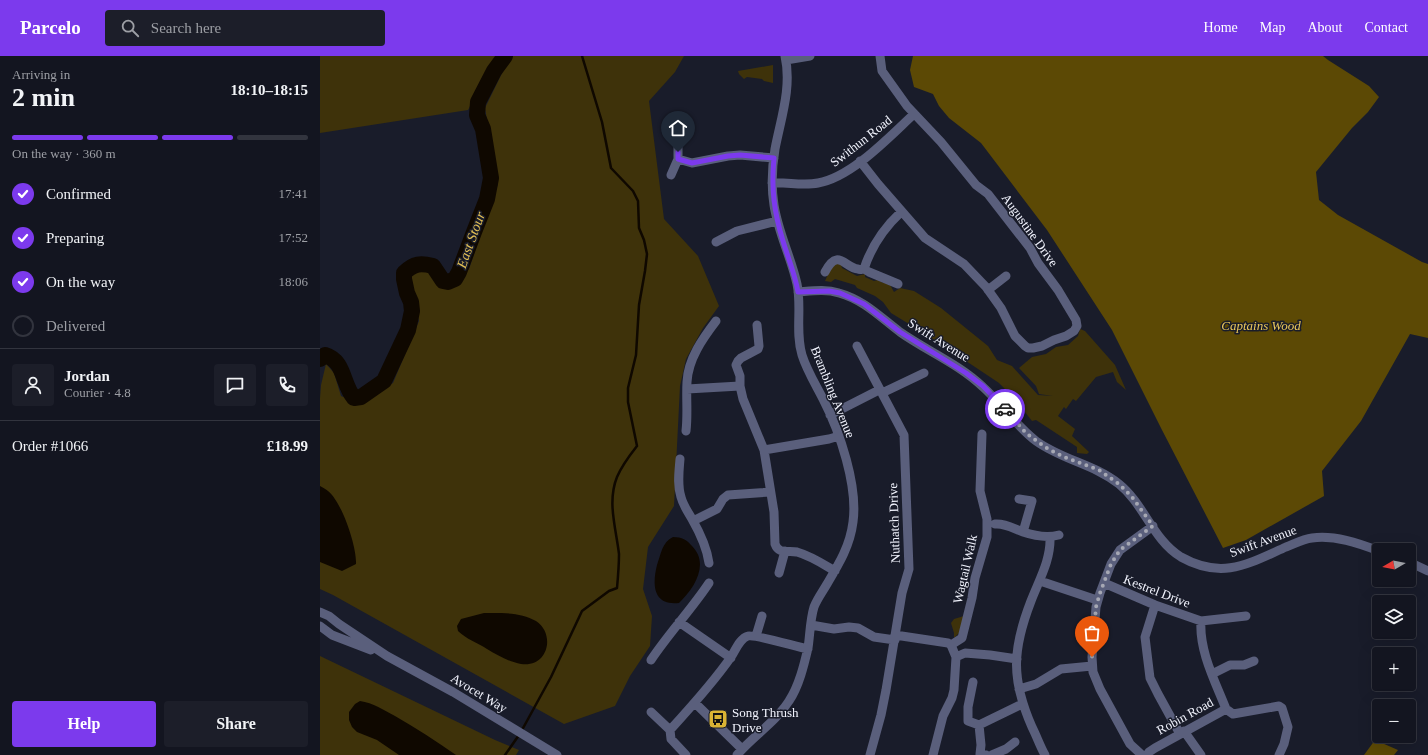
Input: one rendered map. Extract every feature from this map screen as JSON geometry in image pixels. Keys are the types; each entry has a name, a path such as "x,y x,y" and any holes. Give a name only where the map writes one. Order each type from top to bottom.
{"street":[{"path":"785,58 810,56"},
{"name":"Augustine Drive","path":"860,161 901,212 925,238 964,264 988,290 1007,318 1020,342 1028,348 1042,346 1071,334 1077,326 1076,320 1058,290 1038,263 1030,248 988,194 976,184 941,142 914,114 886,78 880,65 880,56"},
{"name":"Brambling Avenue","path":"739,752 778,715 789,701 798,683 808,649 814,607 844,556 853,523 854,511 849,471 839,436 806,366 802,354 799,332 798,292 774,206 772,183 774,158 784,111 787,75 785,58"},
{"name":"Swithun Road","path":"772,183 807,184 830,180 840,176 860,161 914,114"},
{"path":"671,175 678,159 678,141"},
{"path":"678,159 692,163 740,155 774,158"},
{"path":"864,269 869,256 883,231 901,212"},
{"path":"716,242 728,235 751,226 777,221"},
{"path":"728,235 732,244"},
{"path":"825,272 829,265 836,261 842,261 856,270 864,269 898,284"},
{"path":"988,290 1006,276"},
{"name":"Swift Avenue","path":"798,292 819,290 834,292 869,307 900,332 966,373 983,386 1022,429 1036,441 1064,457 1099,470 1119,484 1132,497 1160,538 1176,553 1201,566 1213,568 1234,568 1311,538 1347,540 1372,549"},
{"path":"686,431 688,409 688,372 700,344 716,321"},
{"path":"757,325 758,349 741,358 736,365 740,376 740,386 743,399 764,450 774,512 775,544 781,551 796,552 835,571"},
{"name":"Nuthatch Drive","path":"857,346 902,431 904,441 909,569 902,593 881,716 870,755"},
{"path":"830,415 924,373"},
{"path":"687,389 715,389 740,386"},
{"name":"Wagtail Walk","path":"965,653 962,638 972,598 975,578 988,537 987,519 980,491 982,434"},
{"path":"764,450 829,440 839,436"},
{"path":"680,459 678,474 680,496 704,545 710,563"},
{"path":"693,521 717,509 723,499 728,495 770,492"},
{"path":"1019,499 1032,501 1023,532"},
{"path":"995,524 1002,524 1032,535 1054,536 1040,582 1023,622 1019,638 1016,671 1022,704 1045,755"},
{"path":"1142,755 1130,744 1100,690 1092,666 1093,644 1097,600 1111,564 1120,550 1153,526"},
{"path":"779,574 785,551"},
{"path":"1416,565 1428,571"},
{"path":"1040,582 1097,600"},
{"path":"651,660 709,583"},
{"name":"Kestrel Drive","path":"1104,583 1155,605 1201,621"},
{"path":"1155,605 1145,637 1150,678 1158,694 1182,732 1201,755"},
{"name":"Avocet Way","path":"320,612 329,616 387,656 453,692 557,755"},
{"path":"756,636 762,616"},
{"path":"1226,709 1212,674 1200,633 1201,621 1246,616"},
{"path":"679,622 731,658"},
{"path":"811,625 834,629 849,627 858,628 874,637 948,643 951,645 956,657 953,694 943,716 933,755"},
{"name":"Avocet Way","path":"320,626 332,636 387,656"},
{"path":"670,730 695,703 731,658 746,636 756,636 808,649"},
{"path":"951,645 962,638"},
{"path":"956,657 965,653 1017,659"},
{"path":"1212,674 1230,665 1244,665 1254,660"},
{"path":"1019,689 1036,684 1061,669 1092,666"},
{"path":"973,682 966,720 979,725 1022,704"},
{"path":"695,703 739,752"},
{"name":"Robin Road","path":"1147,755 1155,748 1182,732 1226,709 1233,714 1279,706 1282,708 1288,727 1284,744 1279,755"},
{"path":"651,712 670,730 671,739 686,755"},
{"path":"979,725 981,745 980,754 986,755"},
{"path":"992,755 1006,749 1015,742"}],"shaded area":[{"path":"320,56 497,56 468,110 320,133"},
{"path":"513,56 684,56 675,72 649,101 664,219 698,256 719,306 703,328 686,359 680,386 674,506 648,547 643,589 652,616 650,646 630,676 615,706 564,724 320,589 320,398 321,385 326,364 334,373 341,396 357,403 393,383 419,321 409,276 422,269 431,271 437,285 450,289 469,269 498,184 485,108 505,67"},
{"path":"773,65 773,83 762,79 747,77 744,79 738,71"},
{"path":"835,264 841,264 842,268 857,276 865,274 865,277 874,281 878,280 883,283 889,283 894,292 900,288 914,291 941,308 988,346 997,360 1012,366 1038,395 1053,396 1039,394 1036,386 1019,368 1032,357 1046,354 1056,347 1068,345 1078,336 1080,329 1085,331 1115,365 1126,390 1117,382 1113,372 1096,377 1076,401 1073,399 1066,409 1064,407 1058,416 1075,429 1072,436 1089,452 1087,454 1077,453 1077,447 1036,420 1032,421 1013,397 999,383 891,313 883,302 875,296 857,288 855,285 835,279 831,282 825,281"},
{"path":"320,486 328,491 338,505 348,525 354,547 356,564 342,571 320,562"},
{"path":"673,537 682,538 688,542 697,553 700,561 698,576 694,584 679,603 670,603 659,598 655,587 655,572 661,553 666,542"},
{"path":"484,613 504,613 524,616 536,621 546,634 546,649 543,656 538,661 530,664 517,663 495,654 468,639 458,631 457,626 461,619"},
{"path":"964,616 960,632 954,638 951,623 954,619"},
{"path":"320,656 495,740 519,750 516,755 320,755"},
{"path":"360,701 383,709 456,755 399,755 377,740 357,732 352,727 349,720 349,712 355,704"}],"green space":[{"name":"Captains Wood","path":"913,56 1323,56 1369,86 1379,97 1368,112 1352,128 1316,172 1319,200 1338,215 1428,264 1428,338 1410,334 1361,421 1322,471 1324,496 1246,540 1223,548 1112,330 1047,230 981,143 949,118 939,106 933,94 914,87 910,70"},
{"path":"1373,743 1382,743 1398,750 1394,755 1364,755"}],"waterway":[{"name":"East Stour","path":"320,359 325,355 336,362 354,398 361,397 384,381 408,330 412,311 411,302 407,293 404,279 404,273 411,267 425,264 433,266 443,281 448,282 455,279 487,199 491,178 483,129 477,115 478,102 494,71 505,56"},
{"path":"522,730 551,677 582,611 609,591 617,588 619,554 612,505 614,486 626,460 637,446 628,402 628,388 636,355 639,305 647,254 644,240 639,228 638,201 633,191 611,168 602,122 582,56"},
{"path":"505,755 519,735"}],"way so far":[{"path":"1005,409 1026,433 1048,449 1064,457 1099,470 1119,484 1132,497 1153,526 1120,550 1111,564 1096,607 1092,657"}],"place":[{"name":"Song Thrush Drive","path":"718,719"}],"route":[{"path":"678,152 678,159 689,163 740,155 774,158 772,183 774,206 783,242 797,283 798,292 819,290 840,293 864,304 900,332 966,373 983,386 1005,409"}]}
